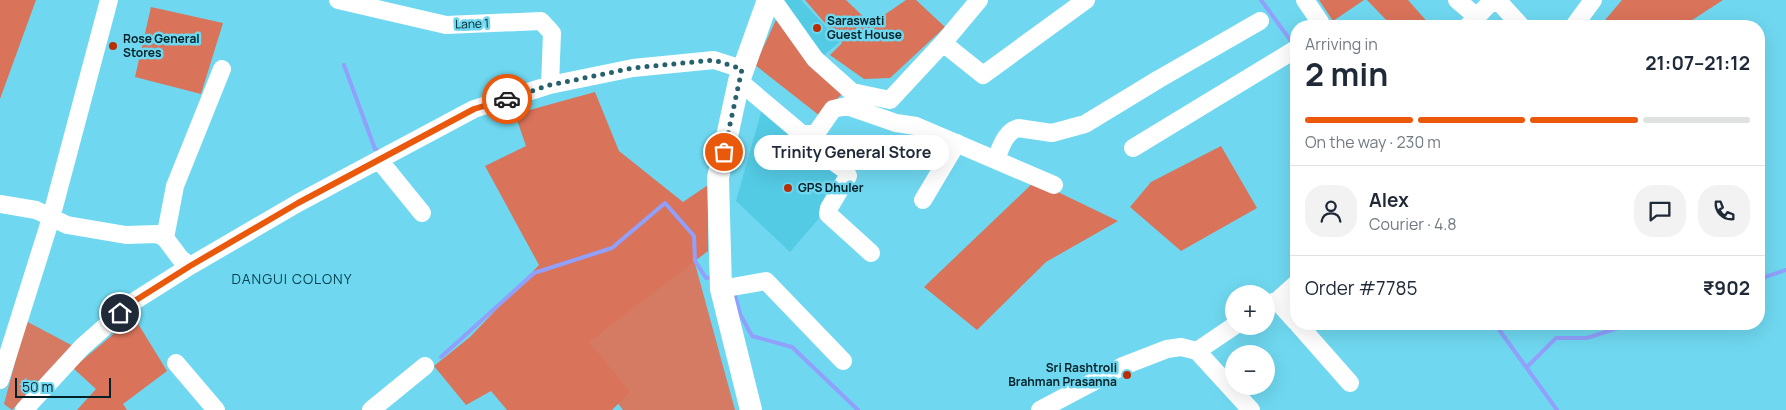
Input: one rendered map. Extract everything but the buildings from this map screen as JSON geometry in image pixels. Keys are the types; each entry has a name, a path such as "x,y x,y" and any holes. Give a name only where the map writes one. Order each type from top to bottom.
{"main road":[{"path":"751,410 721,290 718,178 741,75 768,0"}],"street":[{"path":"0,380 50,218 109,0"},
{"name":"Lane 1","path":"338,0 383,5 446,25 541,21 552,33 550,85"},
{"path":"773,0 815,59 852,92 890,100 943,43 979,0"},
{"path":"943,43 983,75 1086,0"},
{"path":"1306,0 1319,20"},
{"path":"1457,0 1472,20"},
{"path":"1578,20 1593,0"},
{"path":"1474,20 1489,4 1499,2 1516,20"},
{"path":"996,159 1008,132 1018,128 1052,133 1085,124 1159,78 1260,21"},
{"path":"1132,148 1290,53"},
{"path":"24,410 82,347 126,308 190,266 298,203 474,109 550,85 633,68 714,60 741,75 803,135 818,132 833,109 847,106 896,123 916,126 1054,184"},
{"path":"165,238 175,186 222,69"},
{"path":"810,134 814,148 845,170 848,176 829,208 828,214 871,253"},
{"path":"923,200 958,143"},
{"path":"380,160 422,213"},
{"path":"0,204 36,210 50,218 67,224 126,235 157,234 165,238 180,258 190,266"},
{"path":"721,290 766,281 843,361"},
{"path":"1275,300 1290,288"},
{"path":"1275,305 1290,317"},
{"path":"1303,330 1350,383"},
{"path":"1197,351 1225,332"},
{"path":"1040,410 1122,366 1167,349 1181,347 1197,351 1251,410"},
{"path":"176,363 216,410"},
{"path":"371,410 425,366"}],"shaded area":[{"path":"0,0 36,0 0,99"},
{"path":"779,0 801,0 840,42 824,55"},
{"path":"805,0 846,0 871,24 906,0 916,0 945,27 890,78 864,79 830,55 842,43"},
{"path":"1319,0 1364,0 1334,20 1332,20"},
{"path":"1367,0 1408,0 1426,20 1386,20"},
{"path":"1622,0 1723,0 1692,20 1605,20"},
{"path":"151,7 223,23 201,94 135,77"},
{"path":"776,20 804,55 842,94 820,116 755,65"},
{"path":"595,92 619,151 683,202 708,185 708,251 589,342 630,392 612,410 507,410 491,391 466,405 434,366 470,337 539,265 485,166 526,146 515,114"},
{"name":"GPS Dhuler","path":"762,109 843,174 821,216 790,252 736,201"},
{"path":"1221,146 1257,208 1181,251 1130,207 1151,182"},
{"path":"1035,181 1118,221 1046,262 977,330 924,287"},
{"path":"694,260 735,410 623,410 575,348"},
{"path":"134,317 167,371 123,404 127,410 77,410 96,389 73,368"},
{"path":"26,321 73,346 12,410 4,404"}],"waterway":[{"path":"1261,0 1290,40"},
{"path":"344,65 375,149 380,152"},
{"path":"441,357 534,273 612,248 665,203 694,236 695,261 706,278 713,277"},
{"path":"1765,277 1786,270"},
{"path":"734,291 740,314 752,336 792,347 858,410"},
{"path":"1499,330 1557,410"},
{"path":"1527,367 1556,338 1587,338 1612,330"}],"way so far":[{"path":"507,99 550,85 633,68 714,60 742,69 724,152"}],"place":[{"name":"Saraswati Guest House","path":"817,28"},
{"name":"Rose General Stores","path":"113,46"},
{"name":"Trinity General Store","path":"724,152"},
{"name":"GPS Dhuler","path":"788,188"},
{"name":"Sri Rashtroli Brahman Prasanna","path":"1127,375"}],"district":[{"name":"DANGUI COLONY","path":"292,279"}],"route":[{"path":"120,313 133,302 190,266 298,203 474,109 507,99"}]}
